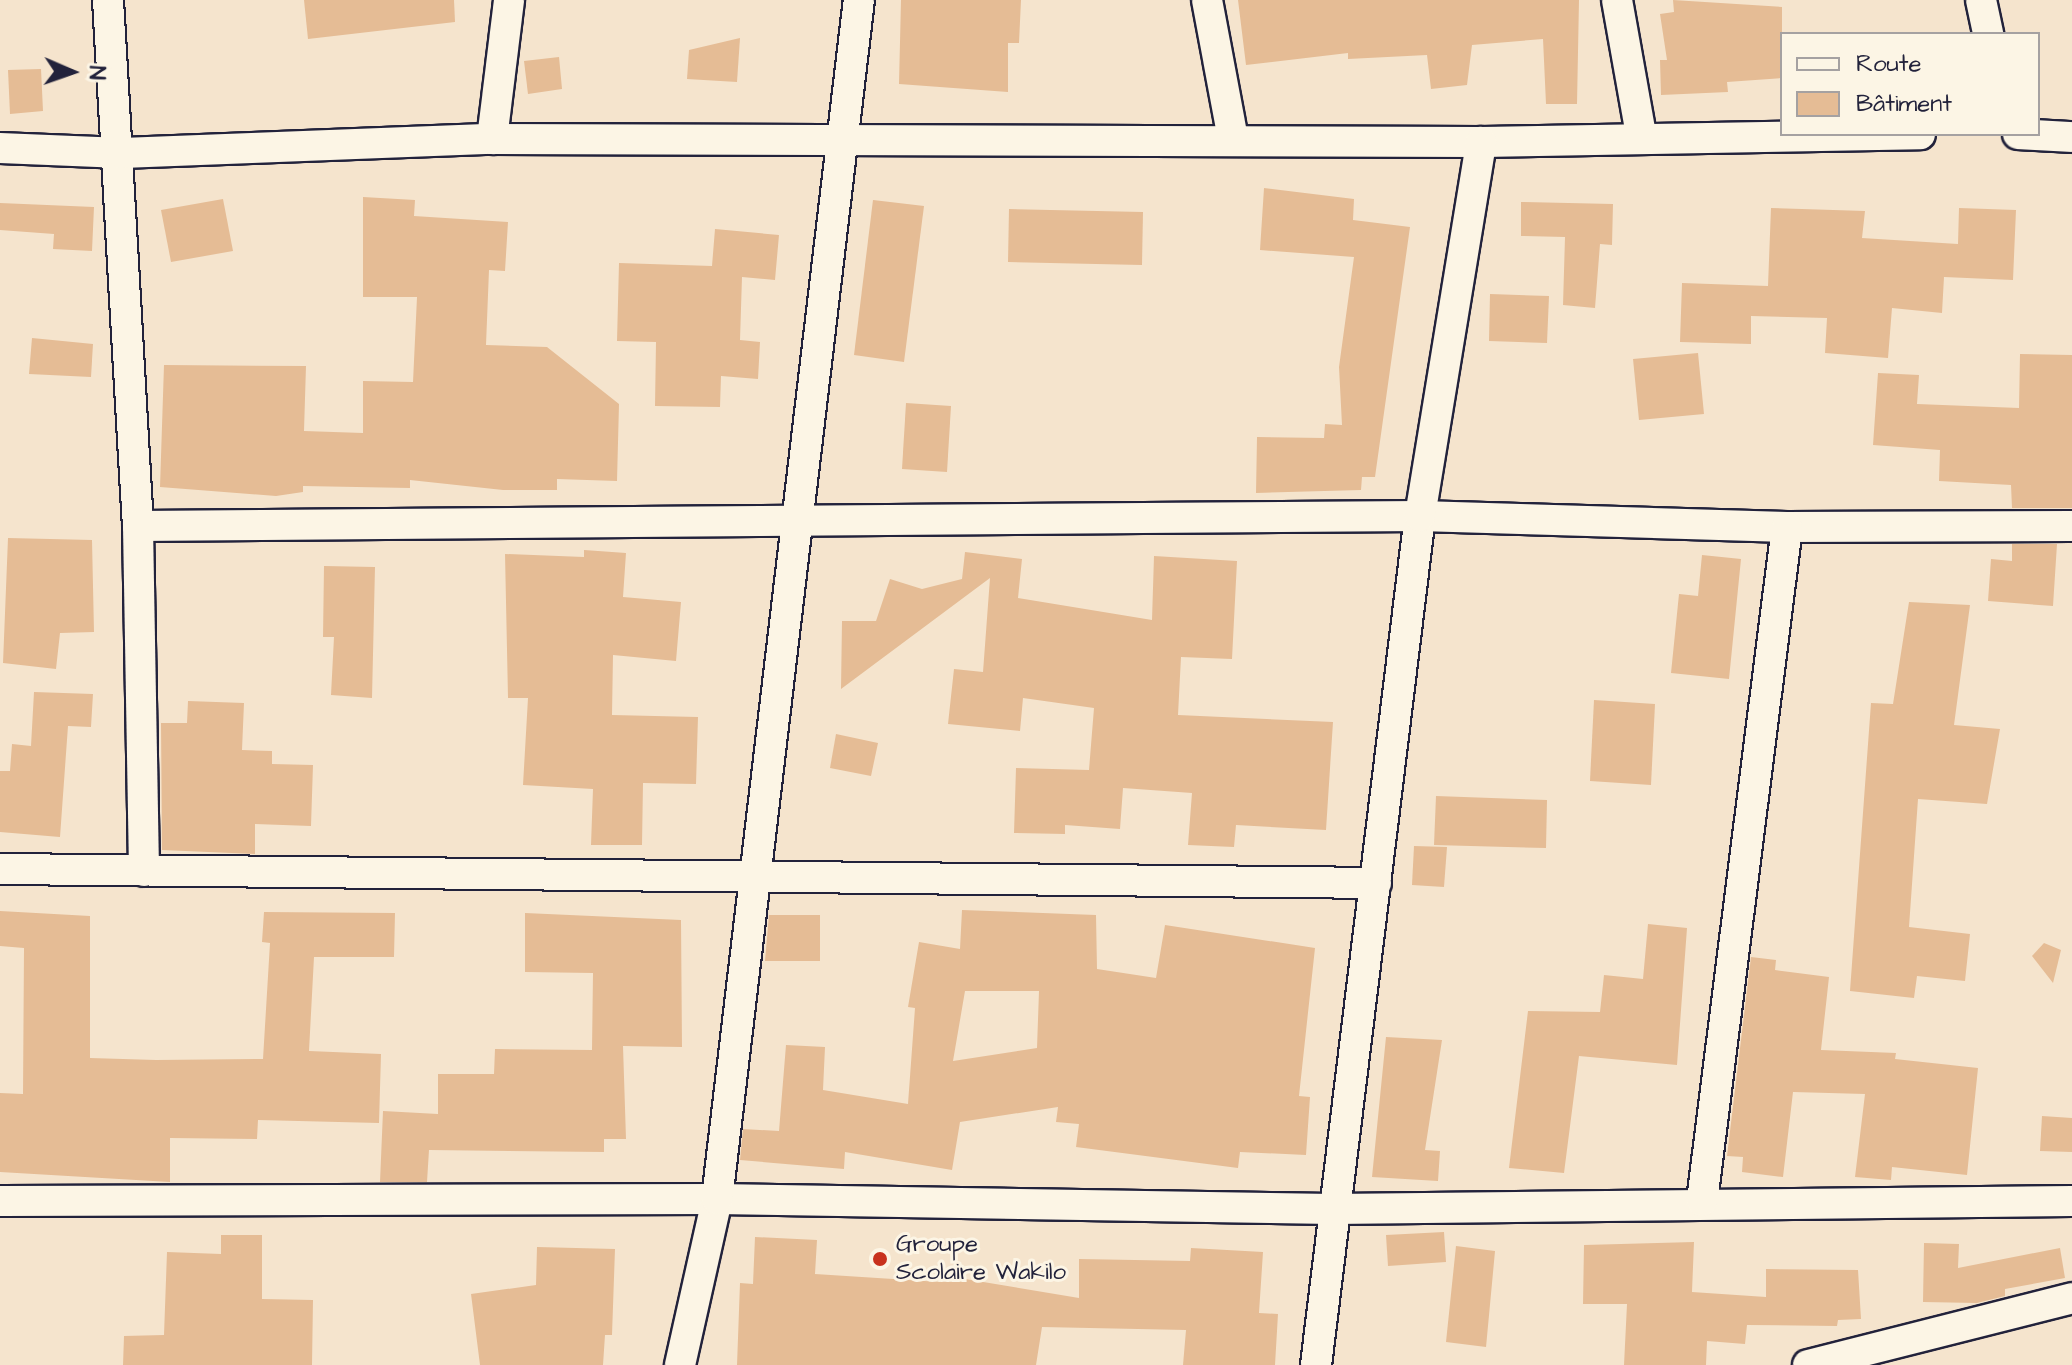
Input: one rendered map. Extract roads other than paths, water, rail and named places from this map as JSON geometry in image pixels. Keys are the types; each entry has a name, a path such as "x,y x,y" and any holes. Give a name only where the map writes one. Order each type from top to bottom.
{"street":[{"path":"108,0 122,153 138,526 144,871"},
{"path":"492,139 509,0"},
{"path":"680,1365 717,1199 839,140 859,0"},
{"path":"1207,0 1233,139"},
{"path":"1617,0 1641,135"},
{"path":"1981,0 1988,32"},
{"path":"0,148 122,153 492,139 1481,142 1641,135 1780,135"},
{"path":"2040,135 2072,137"},
{"path":"1316,1365 1420,516 1481,142"},
{"path":"138,526 795,524 1420,516 1787,527 2072,526"},
{"path":"1702,1201 1787,527"},
{"path":"0,869 1376,883"},
{"path":"0,1201 717,1199 1333,1209 1702,1201 2072,1201"},
{"path":"1808,1365 2072,1298"}],"place":[{"name":"Groupe Scolaire Wakilo","path":"880,1259"}]}
